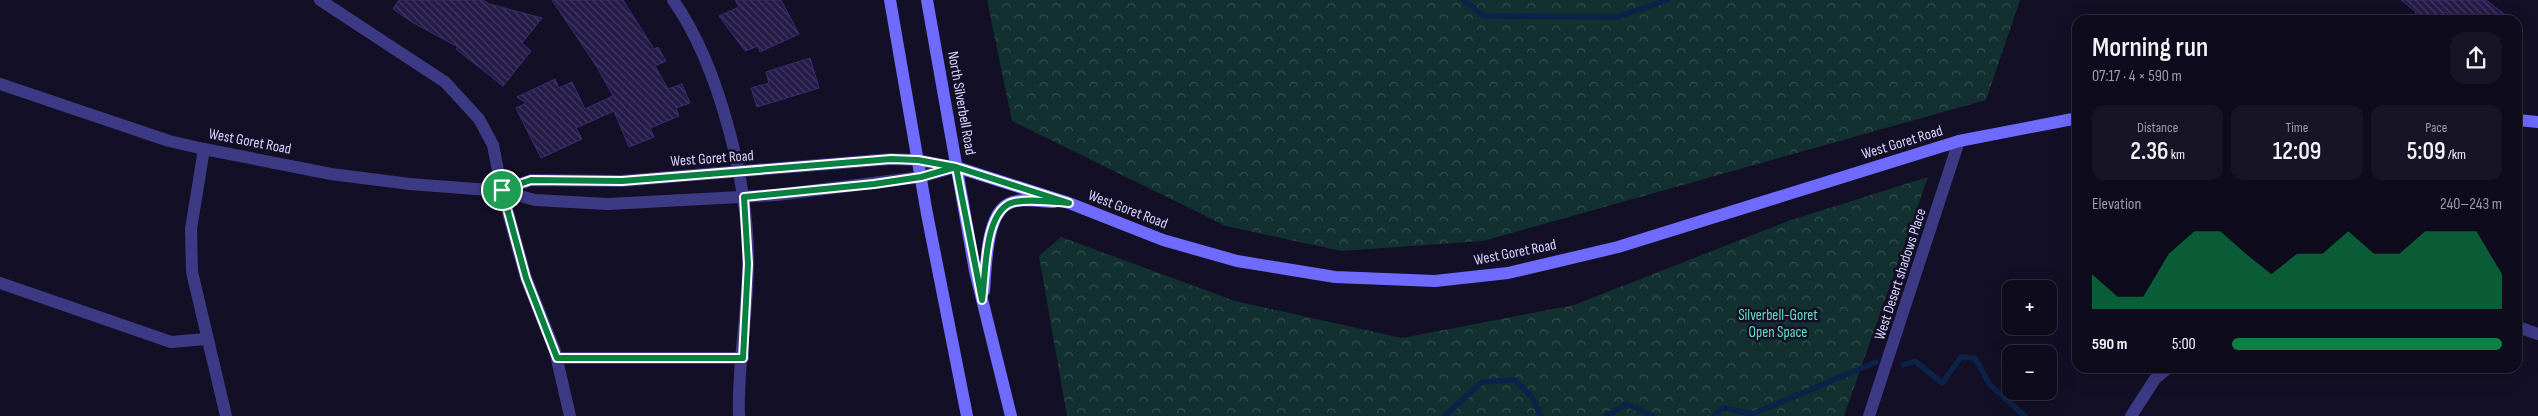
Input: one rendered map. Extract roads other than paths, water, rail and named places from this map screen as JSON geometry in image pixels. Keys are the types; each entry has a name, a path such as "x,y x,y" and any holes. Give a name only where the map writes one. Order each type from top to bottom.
{"street":[{"path":"320,0 450,88 480,119 493,145 502,190 526,278 557,358 570,416"},
{"path":"673,0 686,19 706,62 739,173 744,197 748,264 739,416"},
{"path":"890,0 921,177 967,416"},
{"name":"North Silverbell Road","path":"927,0 956,167 982,300 1011,416"},
{"name":"West Goret Road","path":"0,84 169,141 204,149 331,174 410,184 502,190 535,200 608,204 777,195 921,177 956,167"},
{"name":"West Goret Road","path":"502,190 531,180 609,181 739,173 891,159 918,160 956,167 1069,203 1163,240 1237,261 1335,277 1435,281 1508,273 1618,246 1959,142 2072,119"},
{"path":"2522,120 2538,122"},
{"name":"West Desert shadows Place","path":"1869,416 1959,142"},
{"path":"204,149 191,229 192,272 206,340 226,416"},
{"path":"982,300 993,220 1008,204 1023,201 1069,203"},
{"path":"0,283 171,342 206,340"},
{"path":"2522,328 2538,334"},
{"path":"557,358 743,358"},
{"path":"2131,416 2155,379 2162,373"}],"waterway":[{"path":"1463,0 1484,16 1617,17 1667,0"},
{"path":"1903,365 1915,361 1942,383 1961,357 1975,358 1990,385 2025,416"},
{"path":"1714,416 1723,408 1753,414 1876,362"},
{"path":"1445,416 1482,382 1515,380 1532,397 1541,416"},
{"path":"1606,416 1627,404 1653,416"}],"park label":[{"name":"Silverbell-Goret Open Space","path":"1778,324"}]}
